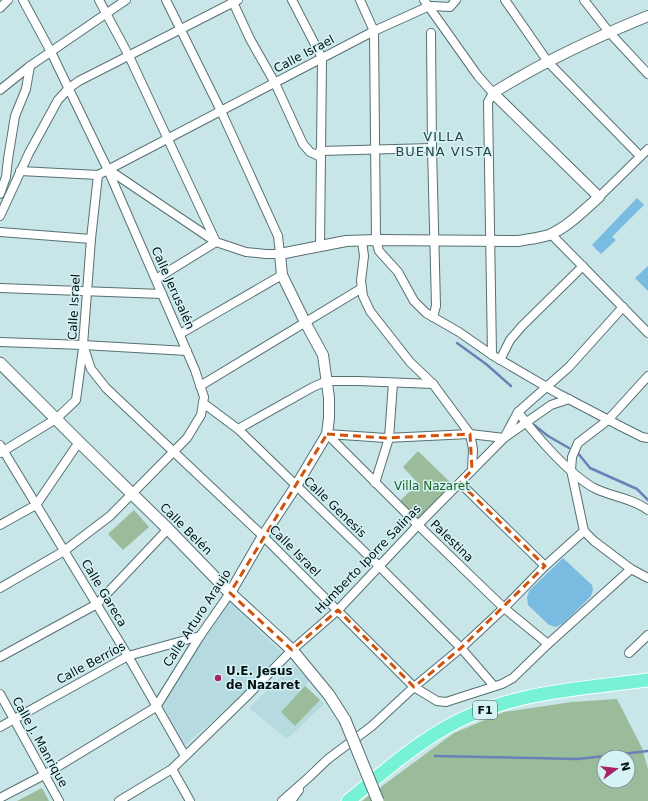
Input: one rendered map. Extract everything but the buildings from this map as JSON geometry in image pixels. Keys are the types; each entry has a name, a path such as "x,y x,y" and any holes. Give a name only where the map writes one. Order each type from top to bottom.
{"highway":[{"name":"F1","path":"348,801 405,756 445,728 475,714 518,699 556,692 648,680"}],"main road":[{"name":"Calle Belén","path":"0,363 168,529 230,593 292,650 329,695 345,720 378,801"}],"street":[{"path":"0,8 8,0"},
{"name":"Calle Jerusalén","path":"0,588 64,551 110,516 187,438 201,415 204,397 180,334 108,170 51,52 23,0"},
{"path":"99,0 129,56 216,242"},
{"path":"0,90 30,66 126,0"},
{"path":"166,0 221,111 278,236 282,275 180,334"},
{"path":"292,0 322,58 320,246"},
{"path":"360,0 374,31 376,240 379,251 398,272 414,301 426,313 433,316 500,360 569,399 642,437 648,438"},
{"path":"424,0 478,76 493,93 599,197"},
{"name":"Calle Israel","path":"456,0 450,7 429,7 374,31 98,175 91,239 83,345 91,369 106,388 263,536 414,687 437,701 446,702 494,686"},
{"path":"505,0 548,62 640,156"},
{"path":"584,0 609,32 648,74"},
{"path":"0,216 29,153 58,100 68,88 234,1 250,39 275,83 303,144 310,152 321,154 376,149 432,148"},
{"path":"492,355 488,102 493,93 516,78 609,32 648,16"},
{"path":"431,33 436,306 433,316"},
{"path":"0,194 6,177 15,116 26,89 30,66"},
{"path":"108,170 216,242 246,252 280,254 346,241 518,241 540,238 551,234 570,221 599,197 648,149"},
{"path":"20,171 98,175"},
{"path":"0,232 91,239"},
{"path":"551,234 648,333"},
{"path":"362,241 364,256 361,281 364,296 370,311 410,362 432,384 470,434 473,449 472,470"},
{"path":"156,279 216,242"},
{"path":"500,360 510,340 522,326 583,266"},
{"name":"Calle Arturo Araujo","path":"0,798 44,775 156,707 200,636 230,593 263,536 296,486 326,434 329,418 327,381 323,355 282,275"},
{"path":"0,288 162,294"},
{"path":"200,386 362,288"},
{"name":"Humberto Iporre Salinas","path":"119,801 172,769 292,650 338,610 378,566 504,438 518,412 569,367 623,307"},
{"path":"0,342 187,351"},
{"path":"1,450 56,419 76,400 83,345"},
{"path":"648,376 608,420 578,443 572,457 571,470 584,531 594,541 631,569 648,578"},
{"path":"238,429 313,386 327,381 432,384"},
{"path":"375,482 389,438 393,383"},
{"path":"326,434 389,438 470,434 504,438 551,406 569,399"},
{"name":"Calle Genesis","path":"203,403 238,429 461,648 494,686"},
{"path":"518,412 560,460 593,487 606,493 626,498 642,505 648,510"},
{"name":"Palestina","path":"326,434 504,608 548,644"},
{"path":"0,525 36,505 79,442"},
{"name":"Calle Gareca","path":"1,450 97,604 185,756"},
{"path":"460,483 545,566"},
{"path":"0,657 97,604 168,529"},
{"path":"282,801 328,759 372,726 414,687 461,648 504,608 545,566 584,531"},
{"path":"494,686 513,678 548,644 631,569"},
{"path":"629,652 648,635"},
{"name":"Calle Berríos","path":"0,727 128,656 200,636"},
{"name":"Calle J. Manrique","path":"0,694 59,801"},
{"path":"172,769 190,801"},
{"path":"291,801 308,778"}],"highlighted area":[{"path":"327,434 386,438 470,434 472,470 460,483 545,566 461,648 414,687 338,610 292,650 230,593"}],"shaded area":[{"name":"U.E. Jesus de Nazaret","path":"229,601 282,653 233,703 184,746 162,705"},
{"path":"293,665 309,680 306,686 324,704 287,739 249,708"}],"green space":[{"name":"Villa Nazaret","path":"418,451 452,484 418,520 399,502 418,483 403,467"},
{"path":"134,510 149,527 123,550 108,534"},
{"path":"305,686 320,700 295,726 281,712"},
{"path":"617,699 642,748 648,769 648,801 362,801 454,733 504,712 572,702"},
{"path":"42,788 49,801 17,801"}],"waterway":[{"path":"457,343 486,364 511,386"},
{"path":"534,425 548,436 569,448"},
{"path":"577,452 590,468 637,489 648,500"},
{"path":"435,756 578,759 648,751"}],"place":[{"name":"U.E. Jesus de Nazaret","path":"218,678"}],"district":[{"name":"VILLA BUENA VISTA","path":"444,144"}]}
